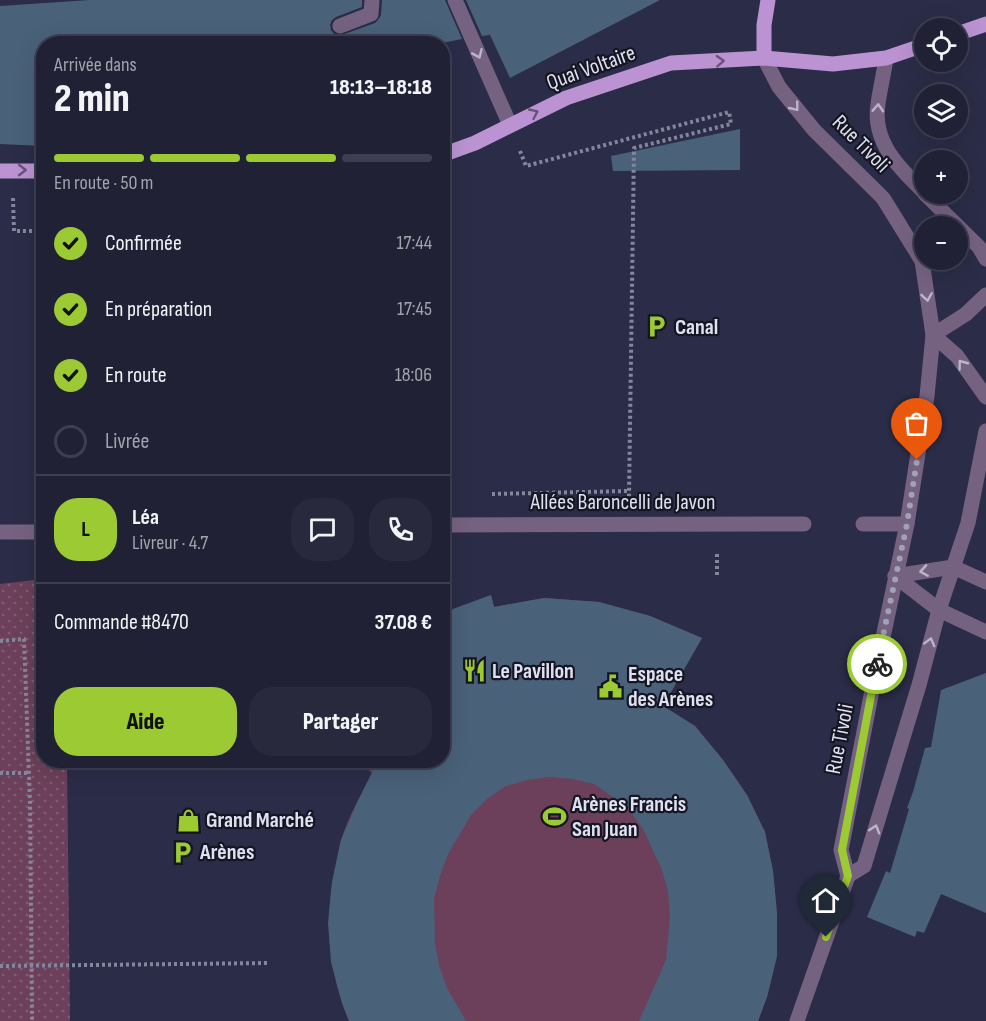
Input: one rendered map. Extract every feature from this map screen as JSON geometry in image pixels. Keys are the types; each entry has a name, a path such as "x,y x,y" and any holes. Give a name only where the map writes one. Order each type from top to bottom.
{"main road":[{"path":"764,58 764,25 768,0"},
{"path":"968,30 986,24"},
{"name":"Quai Voltaire","path":"450,152 475,143 566,98 670,63 764,58 834,64 886,58 914,48"},
{"path":"0,171 36,171"}],"street":[{"path":"340,27 371,14 372,0"},
{"path":"455,0 510,125"},
{"name":"Rue Tivoli","path":"764,58 779,87 814,130 883,198 922,261 933,335 927,396 907,524 874,680 842,850 848,876"},
{"name":"Rue Tivoli","path":"886,58 877,106 879,135 899,167 914,182"},
{"name":"Rue Tivoli","path":"936,204 979,247 986,259"},
{"path":"986,295 966,314 933,335 957,356 986,397"},
{"path":"796,1021 848,876 864,866 919,685 939,610 968,523 986,431"},
{"name":"Allées Baroncelli de Javon","path":"450,525 804,524"},
{"path":"862,525 907,524"},
{"path":"0,532 36,532"},
{"path":"896,576 953,567 986,582"},
{"path":"896,576 939,610 986,632"}],"path":[{"path":"489,494 629,491 634,148 731,124 729,112 526,166 510,125"},
{"path":"13,197 14,231 36,231"},
{"path":"0,641 24,639 29,773 32,1021"},
{"path":"0,773 29,773"},
{"path":"0,966 270,963"}],"shaded area":[{"path":"36,580 36,768 67,768 70,1021 0,1021 0,584"},
{"name":"Arènes Francis San Juan","path":"491,595 494,607 544,598 599,602 650,616 702,638 663,706 695,726 723,760 747,795 765,832 773,871 777,914 777,956 767,997 758,1021 349,1021 336,982 329,924 332,884 341,840 351,814 372,773 366,768 450,768 450,610"}],"building":[{"path":"90,0 362,0 362,7 332,20 331,30 339,36 36,36 36,146 0,144 0,6"},
{"path":"382,0 445,0 462,39 450,41 450,36 339,36 375,23 381,15"},
{"path":"466,0 660,0 510,78 490,35 482,36"},
{"path":"740,129 740,170 613,171 611,156"},
{"name":"Arènes Francis San Juan","path":"491,595 494,607 544,598 599,602 650,616 702,638 663,706 695,726 723,760 747,795 765,832 773,871 777,914 777,956 767,997 758,1021 639,1021 666,960 670,916 668,892 662,870 643,829 630,811 613,797 594,784 549,777 506,786 487,799 471,815 448,854 440,876 434,899 435,944 447,988 466,1021 349,1021 331,962 328,923 332,882 341,840 374,768 450,768 450,610"},
{"path":"986,673 986,913 941,894 924,933 917,931 915,937 867,917 886,871 890,873 925,748 931,747 941,690"}],"way so far":[{"path":"877,664 907,524 917,460"}],"place":[{"name":"Canal","path":"657,327"},
{"name":"Le Pavillon","path":"474,671"},
{"name":"Espace des Arènes","path":"610,687"},
{"name":"Arènes Francis San Juan","path":"554,817"},
{"name":"Grand Marché","path":"188,820"},
{"name":"Arènes","path":"182,852"}],"route":[{"path":"826,937 848,876 842,850 877,664"}]}
